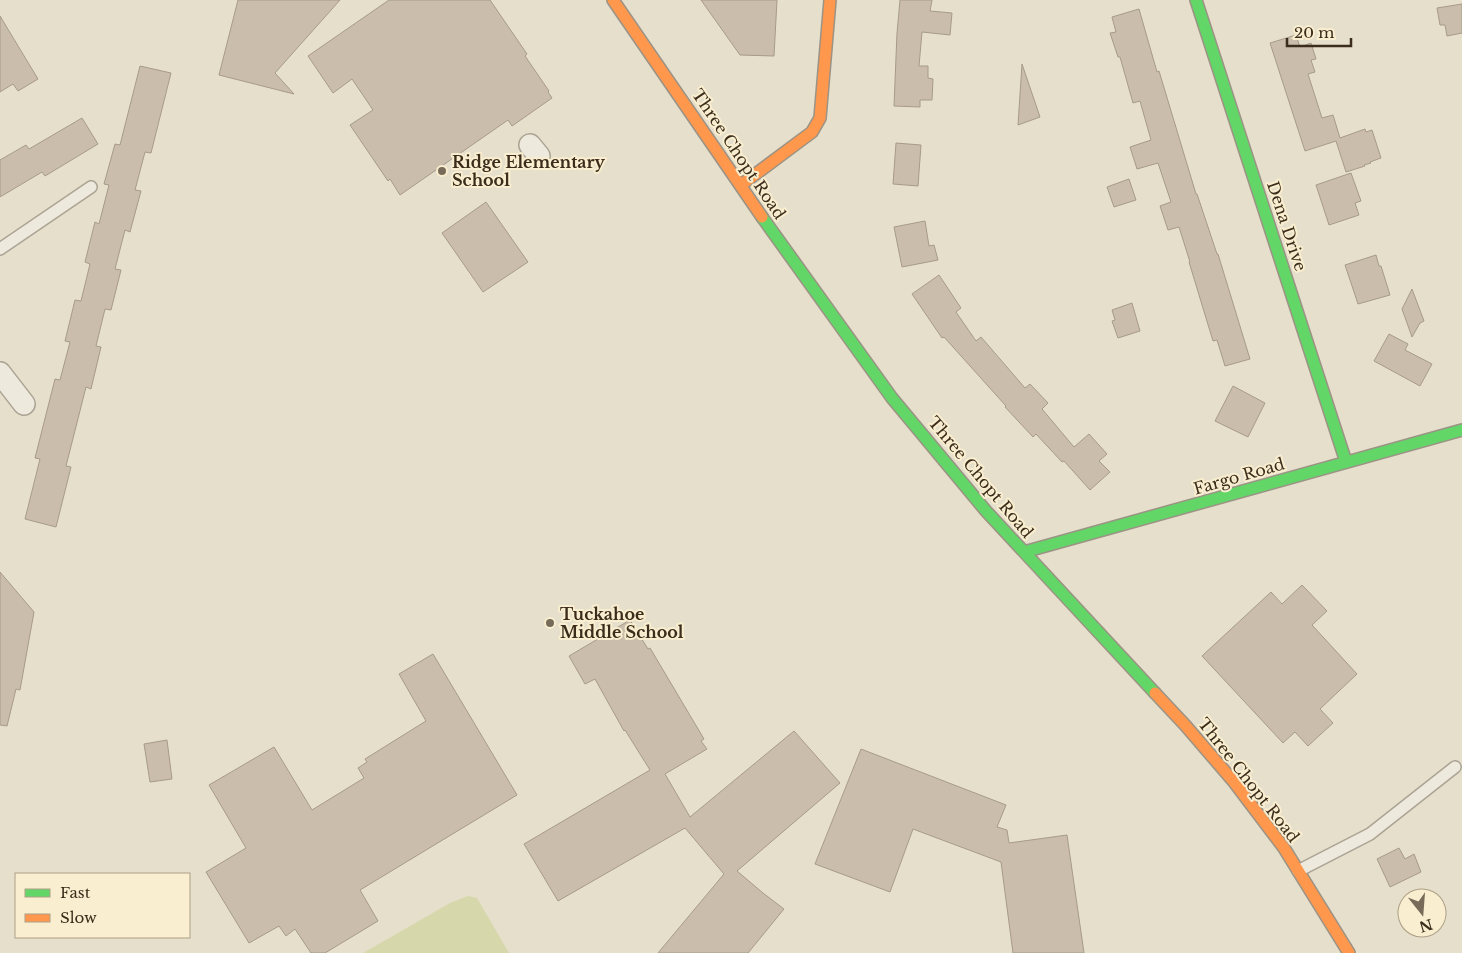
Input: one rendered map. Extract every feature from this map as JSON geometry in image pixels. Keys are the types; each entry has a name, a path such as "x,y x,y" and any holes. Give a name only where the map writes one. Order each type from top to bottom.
{"main road":[{"name":"Three Chopt Road","path":"613,0 808,282 892,398 986,510 1185,724 1234,782 1284,848 1349,953"},
{"path":"741,185 812,132 820,118 830,0"},
{"name":"Dena Drive","path":"1196,0 1346,462"},
{"name":"Fargo Road","path":"1024,552 1462,430"}],"street":[{"path":"0,373 24,404"}],"lane":[{"path":"0,249 91,187"},
{"path":"1298,871 1370,834 1455,766"}],"green space":[{"path":"468,896 477,898 509,953 363,953 450,903"}],"building":[{"path":"238,0 340,0 275,73 294,94 219,75"},
{"path":"389,0 490,0 527,54 525,56 552,98 512,126 508,120 400,195 390,179 388,181 350,125 373,110 352,79 333,93 308,56"},
{"path":"701,0 777,0 774,56 740,55"},
{"path":"900,0 932,0 930,11 952,13 950,35 922,32 919,66 928,66 928,78 933,79 932,100 920,100 920,107 894,106"},
{"path":"1462,4 1462,33 1447,36 1445,25 1440,25 1437,8"},
{"path":"1139,9 1157,72 1159,71 1196,194 1218,254 1250,359 1225,366 1217,340 1213,341 1179,227 1168,230 1160,206 1171,202 1158,163 1137,169 1130,147 1151,140 1140,101 1133,103 1120,57 1118,57 1110,33 1116,32 1112,17"},
{"path":"0,16 38,79 18,91 13,84 0,92"},
{"path":"1296,35 1300,47 1311,43 1316,59 1311,60 1315,72 1308,74 1322,118 1333,115 1340,138 1365,129 1366,132 1372,130 1381,158 1346,172 1336,141 1305,151 1270,43"},
{"path":"1022,64 1040,117 1018,125"},
{"path":"140,66 171,73 151,153 145,152 135,190 141,191 130,232 125,230 115,269 121,270 111,310 105,309 96,346 101,347 91,389 86,387 66,466 71,467 56,527 25,519 40,459 35,458 55,379 60,380 70,342 65,341 75,300 81,301 90,264 85,262 95,222 99,224 109,185 104,184 115,144 120,145"},
{"path":"82,118 98,144 45,176 42,172 0,197 0,160 26,145 29,149"},
{"path":"896,143 921,145 918,186 893,184"},
{"path":"1351,173 1361,201 1355,203 1359,215 1329,225 1316,185"},
{"path":"1129,179 1136,200 1114,207 1107,187"},
{"path":"486,202 528,262 483,292 442,233"},
{"path":"925,221 929,246 934,245 938,260 902,267 894,227"},
{"path":"1376,255 1390,295 1358,304 1345,265"},
{"path":"939,275 961,308 956,312 976,341 981,337 1025,388 1030,384 1048,403 1042,409 1074,447 1089,434 1107,454 1099,461 1110,472 1090,490 1036,434 1033,437 944,337 942,338 912,294"},
{"path":"1412,289 1424,321 1420,323 1412,337 1402,309"},
{"path":"1132,303 1140,331 1118,338 1112,321 1115,320 1112,310"},
{"path":"1389,334 1408,344 1405,350 1432,364 1420,386 1374,361"},
{"path":"1233,386 1265,403 1248,437 1215,421"},
{"path":"0,572 34,612 20,690 16,689 7,726 0,725"},
{"path":"1302,585 1327,611 1312,625 1357,674 1320,709 1333,723 1308,746 1295,732 1283,743 1202,656 1271,592 1282,604"},
{"path":"630,620 648,649 650,648 704,739 701,741 707,749 665,774 690,817 794,731 840,783 737,871 784,909 748,953 658,953 724,874 685,828 558,901 524,844 650,770 624,731 595,679 585,684 569,656"},
{"path":"433,654 517,795 360,890 378,921 325,953 311,953 295,929 286,936 279,926 249,943 206,872 246,848 209,785 274,747 312,810 364,778 358,768 367,762 365,759 426,721 399,674"},
{"path":"167,740 172,779 150,782 144,744"},
{"path":"861,749 1006,805 997,827 1007,830 1009,843 1067,835 1084,953 1013,953 1001,862 913,829 890,892 815,864"},
{"path":"1399,848 1405,859 1414,854 1421,872 1390,887 1377,859"}],"traffic: fast":[{"path":"1196,0 1346,462"},
{"path":"762,217 892,398 986,511 1155,693"},
{"path":"1024,552 1462,430"}],"traffic: slow":[{"path":"613,0 762,217"},
{"path":"741,185 812,132 820,118 830,0"},
{"path":"1155,693 1234,782 1284,848 1349,953"}],"place":[{"name":"Ridge Elementary School","path":"442,171"},
{"name":"Tuckahoe Middle School","path":"550,623"}]}
